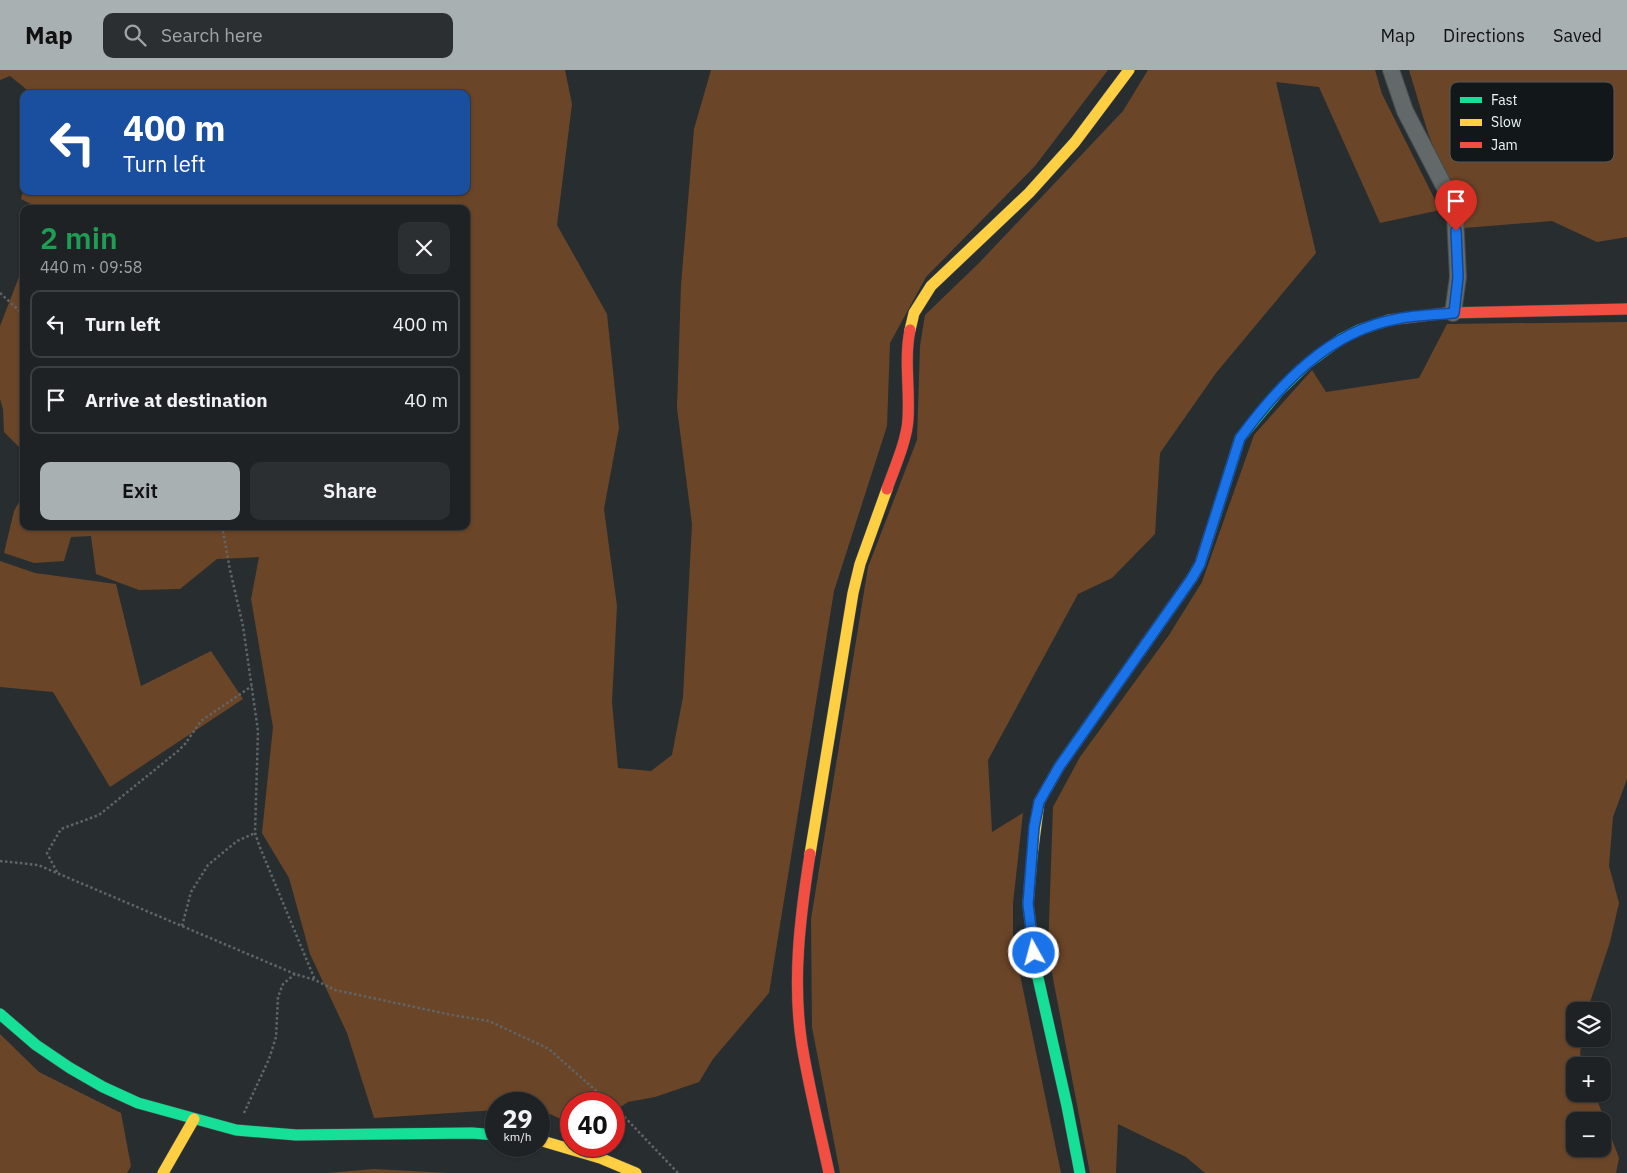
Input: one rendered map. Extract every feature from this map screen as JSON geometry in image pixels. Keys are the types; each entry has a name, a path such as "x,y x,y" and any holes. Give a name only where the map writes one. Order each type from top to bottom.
{"street":[{"path":"829,1173 801,1036 798,968 799,934 808,867 853,593 860,564 899,455 908,421 908,350 914,313 931,286 1029,192 1075,142 1129,70"},
{"path":"1391,70 1405,111 1444,188 1455,215 1458,277 1454,313"},
{"path":"1080,1173 1068,1106 1036,969 1028,904 1034,827 1039,802 1059,767 1200,564 1240,438 1300,369 1339,340 1362,329 1396,319 1454,313 1627,309"},
{"path":"0,1014 36,1045 103,1087 138,1102 236,1130 296,1135 485,1134"},
{"path":"162,1173 194,1119"},
{"path":"550,1143 576,1150 636,1173"}],"path":[{"path":"0,293 20,311"},
{"path":"223,530 230,570 244,626 258,731 255,833 315,980"},
{"path":"57,873 46,853 60,829 99,815 186,744 201,721 252,686"},
{"path":"182,926 191,892 208,865 237,840 255,833"},
{"path":"0,861 38,865 335,990 489,1021 549,1049 597,1092"},
{"path":"236,1130 269,1059 276,1037 278,997 283,984 295,974"},
{"path":"625,1118 678,1173"}],"shaded area":[{"path":"0,70 565,70 572,104 557,225 607,314 619,428 604,509 617,606 612,702 618,768 651,771 672,755 683,697 692,524 677,408 681,285 694,129 711,70 1108,70 1035,166 926,277 890,343 887,426 834,591 769,993 713,1059 699,1082 655,1097 625,1104 625,1092 560,1092 560,1119 550,1114 550,1092 485,1092 485,1111 374,1118 347,1033 310,954 289,878 262,833 273,727 251,599 259,557 217,559 180,589 139,590 96,574 91,536 71,537 64,561 34,563 4,553 14,511 20,500 20,530 470,530 470,205 33,205 21,199 22,195 470,195 470,90 26,90 10,76 0,80"},
{"path":"1148,70 1375,70 1382,94 1440,210 1380,223 1319,87 1276,82 1316,253 1216,373 1160,453 1155,534 1112,578 1078,594 988,760 992,832 1023,813 1013,903 1013,941 1061,1173 840,1173 812,1027 811,919 868,567 917,440 920,346 925,315 979,263 1123,111"},
{"path":"1409,70 1627,70 1627,237 1597,242 1552,221 1464,228 1428,133"},
{"path":"20,274 20,448 4,432 3,409 0,399 0,326"},
{"path":"1627,322 1627,779 1613,817 1609,866 1619,903 1610,942 1590,1002 1566,1002 1566,1047 1581,1047 1581,1057 1566,1057 1566,1102 1598,1102 1602,1112 1566,1112 1566,1157 1611,1157 1611,1137 1619,1158 1616,1173 1205,1173 1186,1157 1118,1124 1116,1173 1090,1173 1048,952 1053,807 1080,757 1169,635 1202,582 1254,435 1312,370 1326,392 1419,378 1447,324"},
{"path":"0,561 35,573 116,584 141,686 211,651 243,699 110,787 53,692 0,687"},
{"path":"0,1034 39,1072 121,1113 131,1166 127,1173 0,1173"},
{"path":"374,1169 448,1173 327,1173"}],"traffic: fast":[{"path":"1216,514 1240,438 1279,391 1308,363 1341,339 1359,330 1389,320"},
{"path":"1032,856 1028,904 1036,969 1080,1173"},
{"path":"0,1014 36,1045 103,1087 138,1103 236,1130 296,1135 485,1134"}],"traffic: slow":[{"path":"910,330 914,313 931,286 1029,193 1075,142 1129,70"},
{"path":"810,854 853,593 860,564 887,489"},
{"path":"1032,856 1039,802 1059,767 1192,578 1200,564 1216,514"},
{"path":"163,1173 194,1119"},
{"path":"550,1143 600,1158 636,1173"}],"traffic: jam":[{"path":"1389,320 1446,313 1627,309"},
{"path":"887,489 900,454 907,427 907,352 910,330"},
{"path":"810,854 800,926 798,973 799,1021 811,1093 829,1173"}],"route":[{"path":"1034,953 1028,904 1034,827 1039,802 1059,767 1200,564 1240,438 1300,369 1339,340 1362,329 1396,319 1454,313 1458,277 1456,231"}]}
